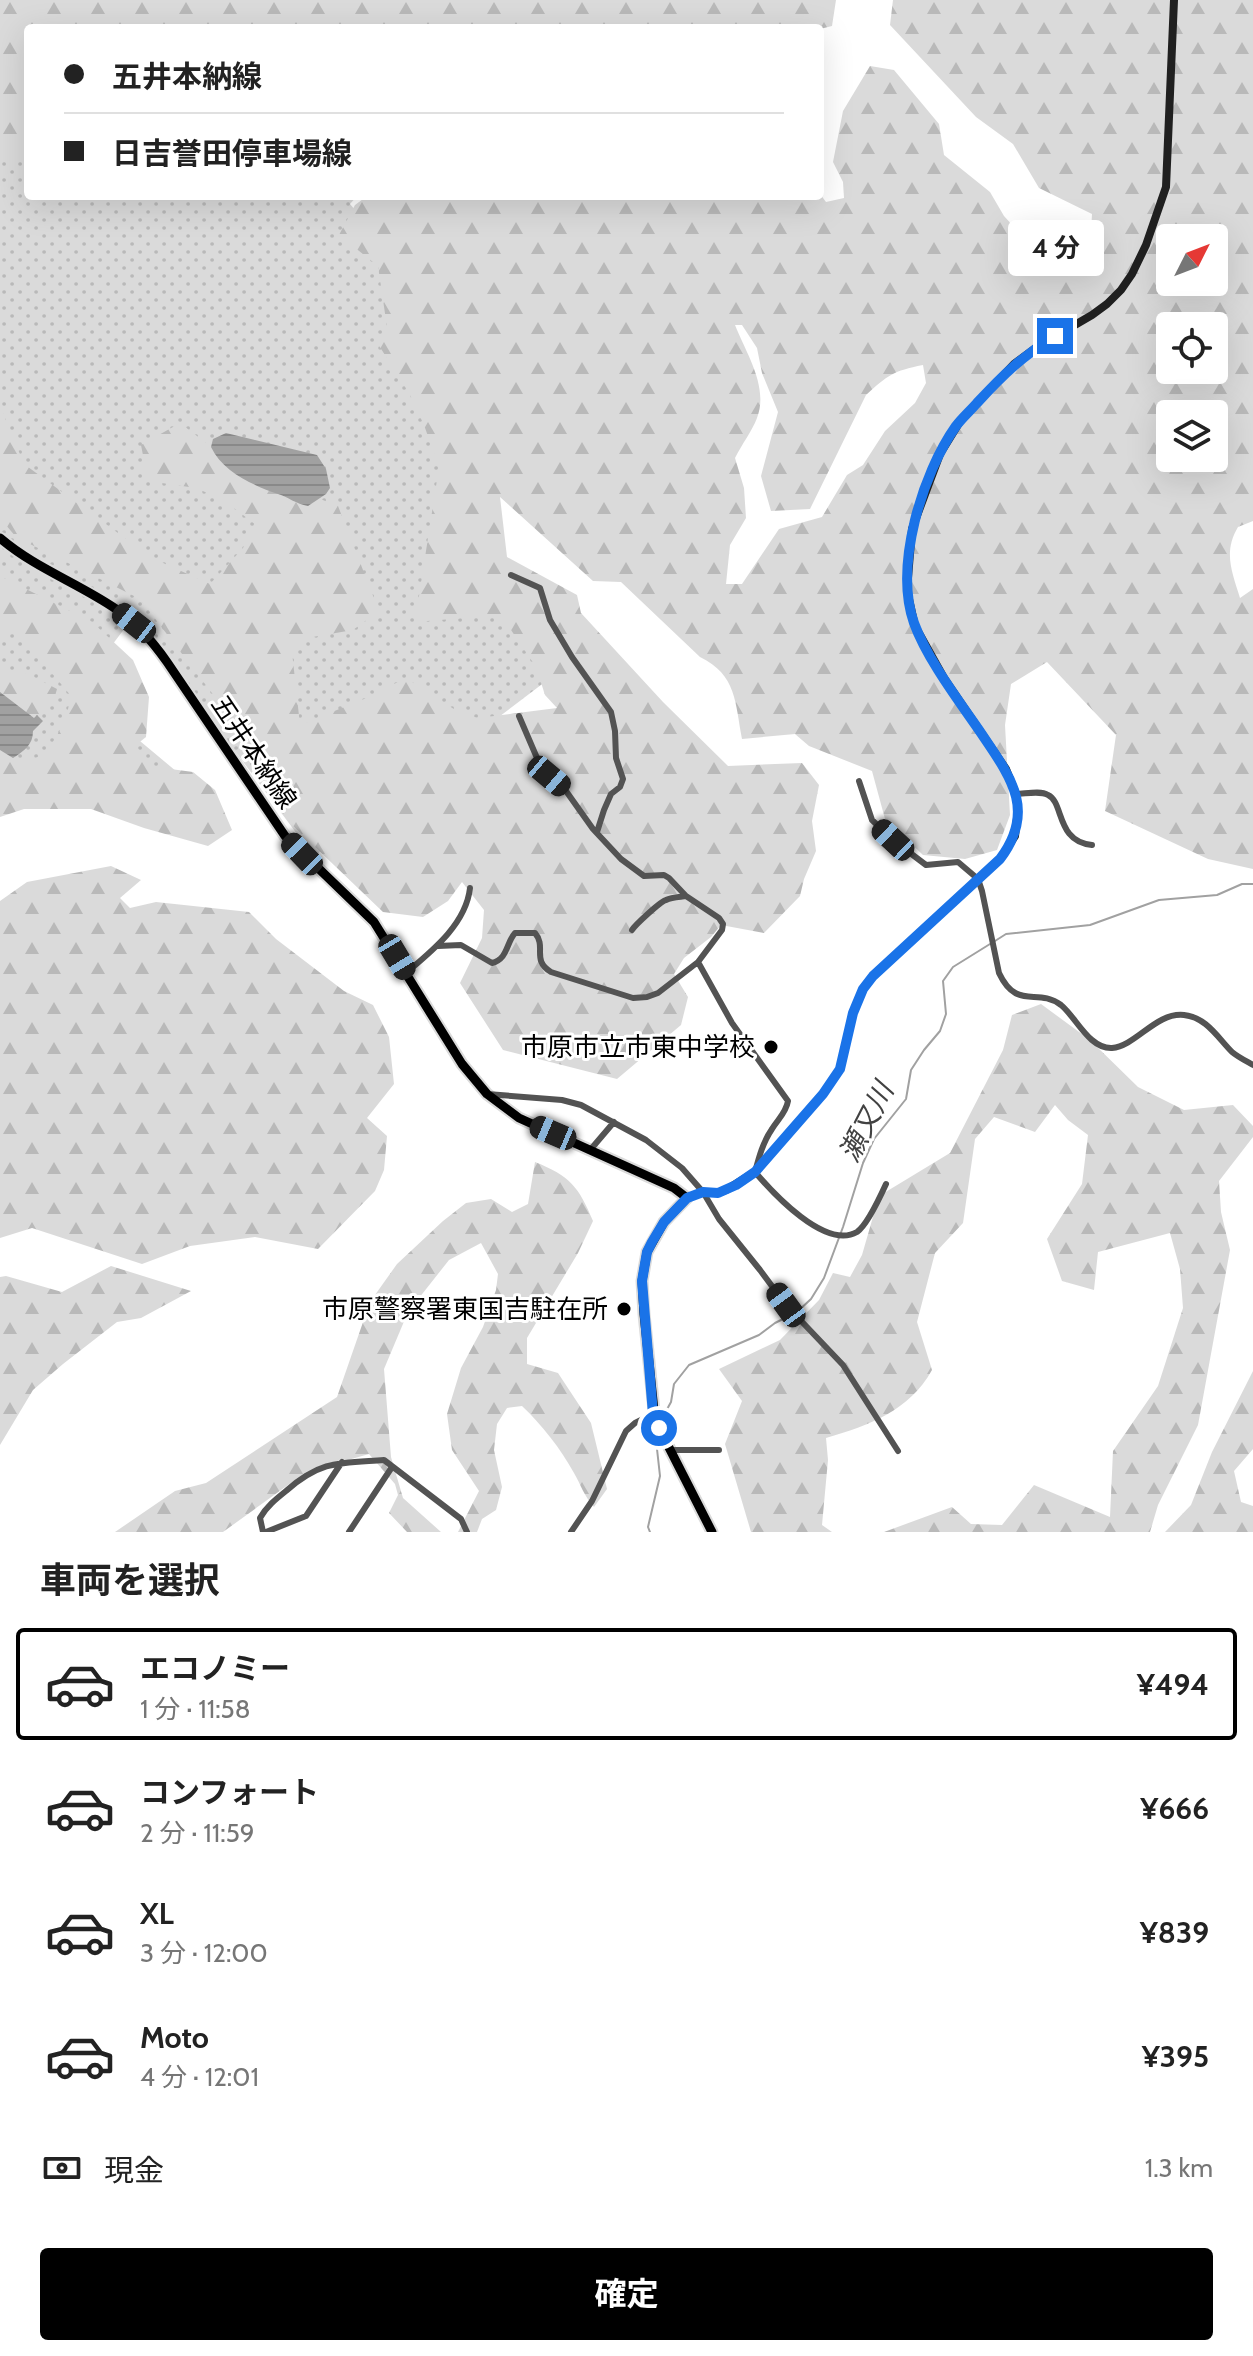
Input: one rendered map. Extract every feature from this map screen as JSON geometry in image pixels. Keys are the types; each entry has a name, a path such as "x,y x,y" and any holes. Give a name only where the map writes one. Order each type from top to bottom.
{"main road":[{"path":"712,1532 653,1414 642,1281 647,1252 658,1231 687,1198 703,1192 718,1193 755,1172 823,1094 840,1069 853,1013 863,989 873,976 1000,859 1015,836 1016,794 1006,769 944,678 915,626 907,590 912,529 940,454 961,420 1014,364 1107,304 1132,274 1146,245 1166,187 1174,0"},
{"name":"五井本納線","path":"0,538 19,554 118,610 147,635 285,836 374,922 462,1064 487,1094 519,1118 674,1188 687,1198"}],"street":[{"path":"511,575 540,588 550,620 611,712 616,758 623,779 620,787 611,794 597,832"},
{"path":"438,946 461,945 492,963 505,954 515,933 535,933 540,940 539,956 543,968 633,998 658,993 698,962 722,930 723,924 719,918 686,896 664,875 644,876 621,859 593,829 566,791 540,765 519,716"},
{"path":"859,781 872,820 893,840 926,865 958,862 978,879 999,973 1004,984 1013,992 1019,996 1057,1002 1097,1045 1110,1048 1122,1045 1169,1016 1183,1014 1200,1019 1233,1053 1253,1065"},
{"path":"1016,794 1050,795 1064,826 1080,842 1092,845"},
{"path":"407,972 443,942 469,899 470,888"},
{"path":"632,930 638,921 654,912 663,901 686,896"},
{"path":"698,962 732,1023 788,1101 770,1131 755,1172 787,1206 826,1232 841,1235 855,1233 863,1226 886,1184"},
{"path":"487,1094 562,1100 581,1105 668,1155 703,1192 738,1245 786,1305 843,1365 898,1451"},
{"path":"591,1149 614,1122"},
{"path":"571,1532 592,1501 626,1431 653,1414"},
{"path":"670,1450 719,1450"},
{"path":"342,1462 306,1516 265,1532 260,1518 264,1510 300,1479 325,1465 342,1462 384,1460 461,1519 467,1532"},
{"path":"349,1532 392,1467"}],"green space":[{"path":"0,0 24,40 24,200 354,200 350,204 366,223 472,496 562,669 449,755 351,811 315,858 134,616 103,657 122,726 207,797 0,792"},
{"path":"0,0 836,0 832,26 824,28 824,24 24,24 24,159 0,160"},
{"path":"893,0 1253,0 1253,521 1238,527 1230,554 1240,598 1253,589 1253,869 1208,859 1105,811 1116,735 1047,662 1011,684 1005,725 1010,815 997,850 965,859 923,855 885,819 872,771 809,746 795,734 742,739 732,691 721,672 700,657 621,582 593,581 500,497 507,557 577,595 581,613 663,702 728,766 802,763 819,785 812,821 816,851 800,896 764,933 721,925 684,958 674,974 688,997 681,1025 617,1079 503,1050 460,983 482,938 484,910 462,882 448,901 423,917 383,912 288,821 228,714 140,599 16,537 0,518 0,406 24,464 152,558 210,584 243,548 255,524 223,500 196,488 148,481 141,445 180,423 214,449 338,506 379,611 353,630 301,639 292,652 300,725 406,678 460,713 478,718 557,708 545,695 536,667 501,615 415,622 439,467 409,393 378,344 387,327 378,266 339,235 355,205 362,200 824,199 826,202 844,198 843,182 833,162 843,111 870,66 894,70 939,124 944,155 990,192 1004,216 1045,261 1091,233 1092,214 1039,188 1013,144 976,117 890,25","holes":["735,325 742,325 757,348 762,373 778,412 761,476 771,511 810,509 866,395 880,383 898,372 923,365 926,383 915,403 885,431 863,465 847,475 822,517 779,529 742,584 726,584 730,545 746,518 744,488 735,458 755,423 760,406 758,382"]},
{"path":"0,576 92,622 133,660 149,697 146,737 136,745 148,766 193,772 215,790 232,830 208,846 91,809 24,809 0,817 0,750 21,762 45,755 65,722 71,696 22,637 0,629"},
{"path":"0,668 30,675 57,689 53,703 34,719 0,692"},
{"path":"111,866 141,880 120,898 130,908 156,902 249,912 276,939 344,991 373,1005 389,1037 394,1084 367,1118 387,1136 384,1170 375,1191 318,1249 255,1237 190,1246 142,1264 32,1228 0,1238 0,901 27,882"},
{"path":"1041,1004 1090,1040 1138,1087 1184,1110 1233,1105 1253,1126 1253,1137 1219,1181 1221,1212 1230,1250 1198,1425 1158,1505 1150,1532 884,1532 952,1507 971,1524 1002,1525 1034,1485 1110,1517 1113,1451 1158,1386 1183,1308 1180,1269 1170,1233 1098,1252 1094,1290 1062,1281 1047,1239 1082,1184 1088,1135 1055,1105 1035,1132 994,1117 975,1139 963,1223 935,1253 917,1322 932,1370 923,1384 900,1406 873,1422 826,1438 828,1460 822,1525 832,1532 751,1532 725,1444 742,1401 719,1369 780,1340 819,1300 833,1273 850,1277 862,1255 879,1196 950,1153 1003,1050 1012,1015"},
{"path":"535,1162 557,1172 572,1184 593,1221 578,1253 527,1338 527,1364 558,1373 591,1423 607,1489 594,1507 563,1455 537,1421 522,1406 507,1408 497,1424 494,1450 502,1487 496,1510 482,1519 477,1532 458,1532 479,1491 452,1450 447,1414 461,1368 483,1327 496,1290 498,1274 481,1243 449,1260 408,1312 384,1369 391,1457 403,1498 441,1532 407,1532 389,1513 398,1495 395,1484 369,1454 306,1472 223,1532 115,1532 175,1491 206,1483 337,1397 370,1302 397,1264 466,1203 491,1199 512,1212 528,1204"},
{"path":"111,1266 191,1291 141,1318 117,1322 63,1364 33,1390 0,1445 0,1277 62,1292"},
{"path":"1253,1371 1253,1449 1234,1471 1241,1502 1253,1506 1253,1532 1165,1532 1191,1505 1212,1452"}],"shaded area":[{"path":"226,433 317,455 326,469 330,488 308,506 249,482 223,464 211,447 213,439"},
{"path":"0,692 34,718 37,715 43,721 33,731 27,747 13,758 0,750"}],"waterway":[{"name":"瀬又川","path":"995,941 1006,934 1090,925 1159,900 1217,895 1242,884 1253,884"},
{"name":"瀬又川","path":"660,1422 671,1402 674,1384 689,1365 759,1335 797,1312 811,1299 824,1278 874,1139 906,1099 911,1070 940,1031 946,1014 943,981 953,967 990,944"},
{"name":"瀬又川","path":"650,1532 648,1527 660,1476 655,1431"}],"place":[{"name":"市原市立市東中学校","path":"771,1047"},
{"name":"市原警察署東国吉駐在所","path":"624,1309"}],"route":[{"path":"659,1428 653,1414 642,1281 647,1252 658,1231 687,1198 703,1192 718,1193 755,1172 823,1094 840,1069 853,1013 863,989 873,976 1000,859 1015,836 1018,810 1011,778 921,638 909,603 907,575 912,529 947,440 1003,374 1055,336"}]}
